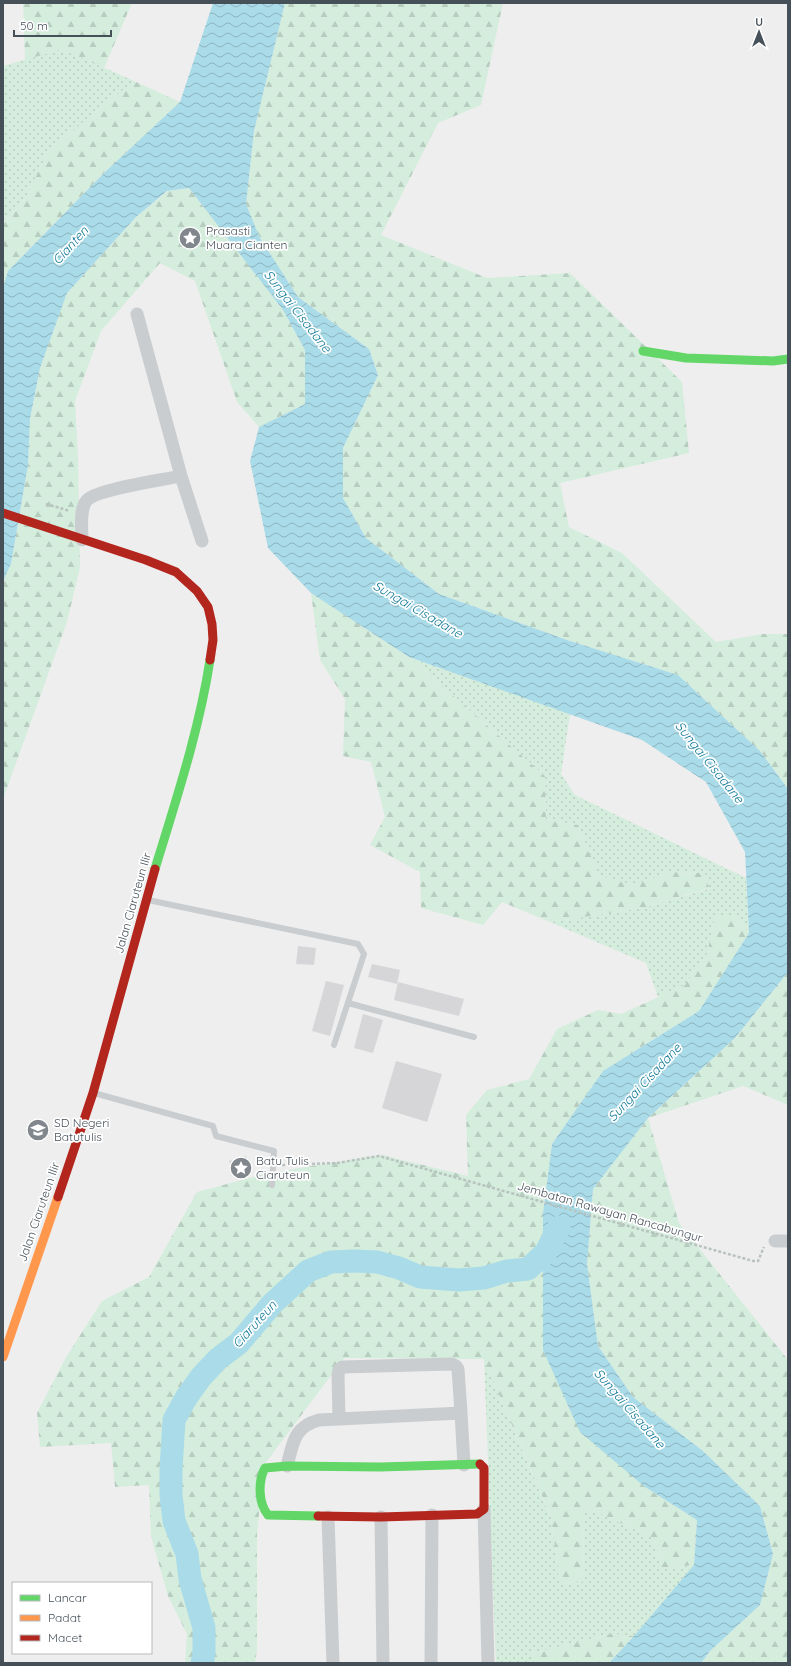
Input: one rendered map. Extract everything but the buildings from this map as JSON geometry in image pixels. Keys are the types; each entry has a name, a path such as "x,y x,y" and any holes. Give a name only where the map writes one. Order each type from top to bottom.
{"street":[{"path":"137,314 181,476 202,541"},
{"path":"643,351 686,358 774,361 788,359"},
{"path":"82,540 82,514 87,501 92,497 120,488 181,476"},
{"name":"Jalan Ciaruteun Ilir","path":"3,513 146,560 176,572 197,591 208,607 212,624 211,660 190,752 146,899 93,1093 7,1328 3,1358"},
{"path":"774,1241 788,1241"},
{"path":"339,1419 338,1375 339,1370 342,1367 452,1364 456,1366 458,1370 464,1465"},
{"path":"287,1466 294,1439 299,1430 308,1423 319,1420 461,1414"},
{"path":"484,1509 477,1514 381,1517 268,1515 262,1508 262,1472 265,1468 287,1466 380,1467 480,1464 484,1468 488,1663"},
{"path":"431,1663 432,1515"},
{"path":"328,1517 333,1663"},
{"path":"381,1517 383,1663"}],"lane":[{"path":"146,899 358,944 364,954 334,1045"},
{"path":"348,1004 474,1036"},
{"path":"93,1093 213,1126 216,1136 274,1151 272,1184"}],"path":[{"path":"46,504 82,514"},
{"name":"Jembatan Rawayan Rancabungur","path":"273,1165 337,1163 379,1156 753,1261 758,1261 766,1243 774,1241"}],"green space":[{"path":"23,3 132,3 104,68 62,49 25,60"},
{"path":"285,3 503,3 481,105 438,123 381,235 487,278 570,273 682,382 689,453 560,483 569,527 622,553 716,642 763,634 788,634 788,789 760,751 678,675 567,640 439,594 366,538 343,498 343,448 378,375 369,349 298,297 260,238 246,204 254,131"},
{"path":"62,49 134,81 49,150 24,201 3,224 3,66"},
{"path":"134,81 180,102 104,173 8,271 3,287 3,225 24,201 49,150"},
{"path":"189,188 283,310 305,350 305,404 259,427 237,402 195,281 160,263 101,331 75,401 78,457 80,567 67,622 3,799 3,581 11,564 28,465 30,419 40,368 67,293 136,217 168,191"},
{"path":"311,593 409,657 545,776 546,819 578,825 599,876 634,885 670,872 705,873 709,888 643,908 550,922 502,902 483,925 421,908 420,872 370,845 385,817 371,762 343,756 345,699 320,660"},
{"path":"409,657 570,714 561,774 575,795 746,878 749,933 736,917 715,917 707,954 685,985 658,997 646,963 550,922 643,908 708,889 705,873 670,872 634,885 599,876 578,825 546,819 545,776"},
{"path":"715,917 736,917 749,933 699,1011 603,1071 552,1144 543,1213 645,1487 697,1520 694,1565 662,1568 651,1537 595,1511 583,1512 584,1581 560,1585 551,1517 484,1359 344,1358 264,1465 257,1534 257,1650 255,1663 185,1663 187,1634 168,1596 151,1536 149,1485 115,1487 111,1443 40,1447 37,1413 65,1359 102,1301 149,1277 197,1192 268,1173 382,1155 468,1176 466,1115 487,1090 529,1079 557,1029 598,1010 621,1014 685,985 707,954"},
{"path":"788,972 788,1105 743,1086 648,1118 735,1038"},
{"path":"648,1118 679,1223 788,1360 788,1663 701,1663 710,1651 760,1605 773,1554 760,1506 703,1451 633,1397 598,1346 587,1264 593,1189"},
{"path":"484,1359 551,1518 560,1585 584,1581 583,1512 595,1511 651,1537 662,1568 694,1565 634,1636 611,1634 533,1653 532,1663 496,1663"},
{"path":"611,1634 634,1636 609,1663 532,1663 533,1653"}],"water":[{"path":"213,3 285,3 254,131 246,204 260,238 298,297 369,349 378,375 343,448 343,498 366,538 439,594 567,640 678,675 760,751 788,789 788,972 735,1038 648,1118 593,1189 587,1264 598,1346 633,1397 703,1451 760,1506 773,1554 760,1605 710,1651 701,1663 609,1663 694,1565 697,1520 645,1487 580,1432 543,1350 543,1213 552,1144 603,1071 699,1011 749,933 745,852 706,782 642,740 409,657 311,593 268,548 250,461 259,427 305,404 305,350 283,310 189,188 167,191 136,217 67,293 40,368 30,419 28,465 11,564 3,581 3,287 8,271 104,173 180,102"}],"waterway":[{"name":"Ciaruteun","path":"202,1663 204,1654 204,1628 190,1579 187,1554 174,1521 171,1495 174,1420 186,1398 201,1377 218,1359 239,1343 272,1304 308,1271 331,1262 355,1261 377,1262 399,1268 420,1277 459,1280 484,1278 507,1271 528,1269 546,1252 559,1227"}],"traffic: fast":[{"path":"643,351 686,358 773,361 788,359"},
{"path":"155,869 179,791 200,713 210,660"},
{"path":"318,1516 268,1515 262,1504 260,1492 261,1479 265,1468 287,1466 380,1467 480,1464"}],"traffic: slow":[{"path":"3,1357 58,1197"}],"traffic: jam":[{"path":"3,513 146,560 176,572 197,591 208,607 212,624 213,640 210,660"},
{"path":"58,1197 93,1093 155,869"},
{"path":"318,1516 381,1517 477,1514 484,1509 484,1468 480,1464"}],"place":[{"name":"Prasasti Muara Cianten","path":"190,238"},
{"name":"SD Negeri Batutulis","path":"38,1130"},
{"name":"Batu Tulis Ciaruteun","path":"241,1168"}],"water label":[{"name":"Cianten","path":"70,245"},
{"name":"Sungai Cisadane","path":"298,311"},
{"name":"Sungai Cisadane","path":"418,609"},
{"name":"Sungai Cisadane","path":"710,762"},
{"name":"Sungai Cisadane","path":"644,1082"},
{"name":"Sungai Cisadane","path":"630,1408"}]}
